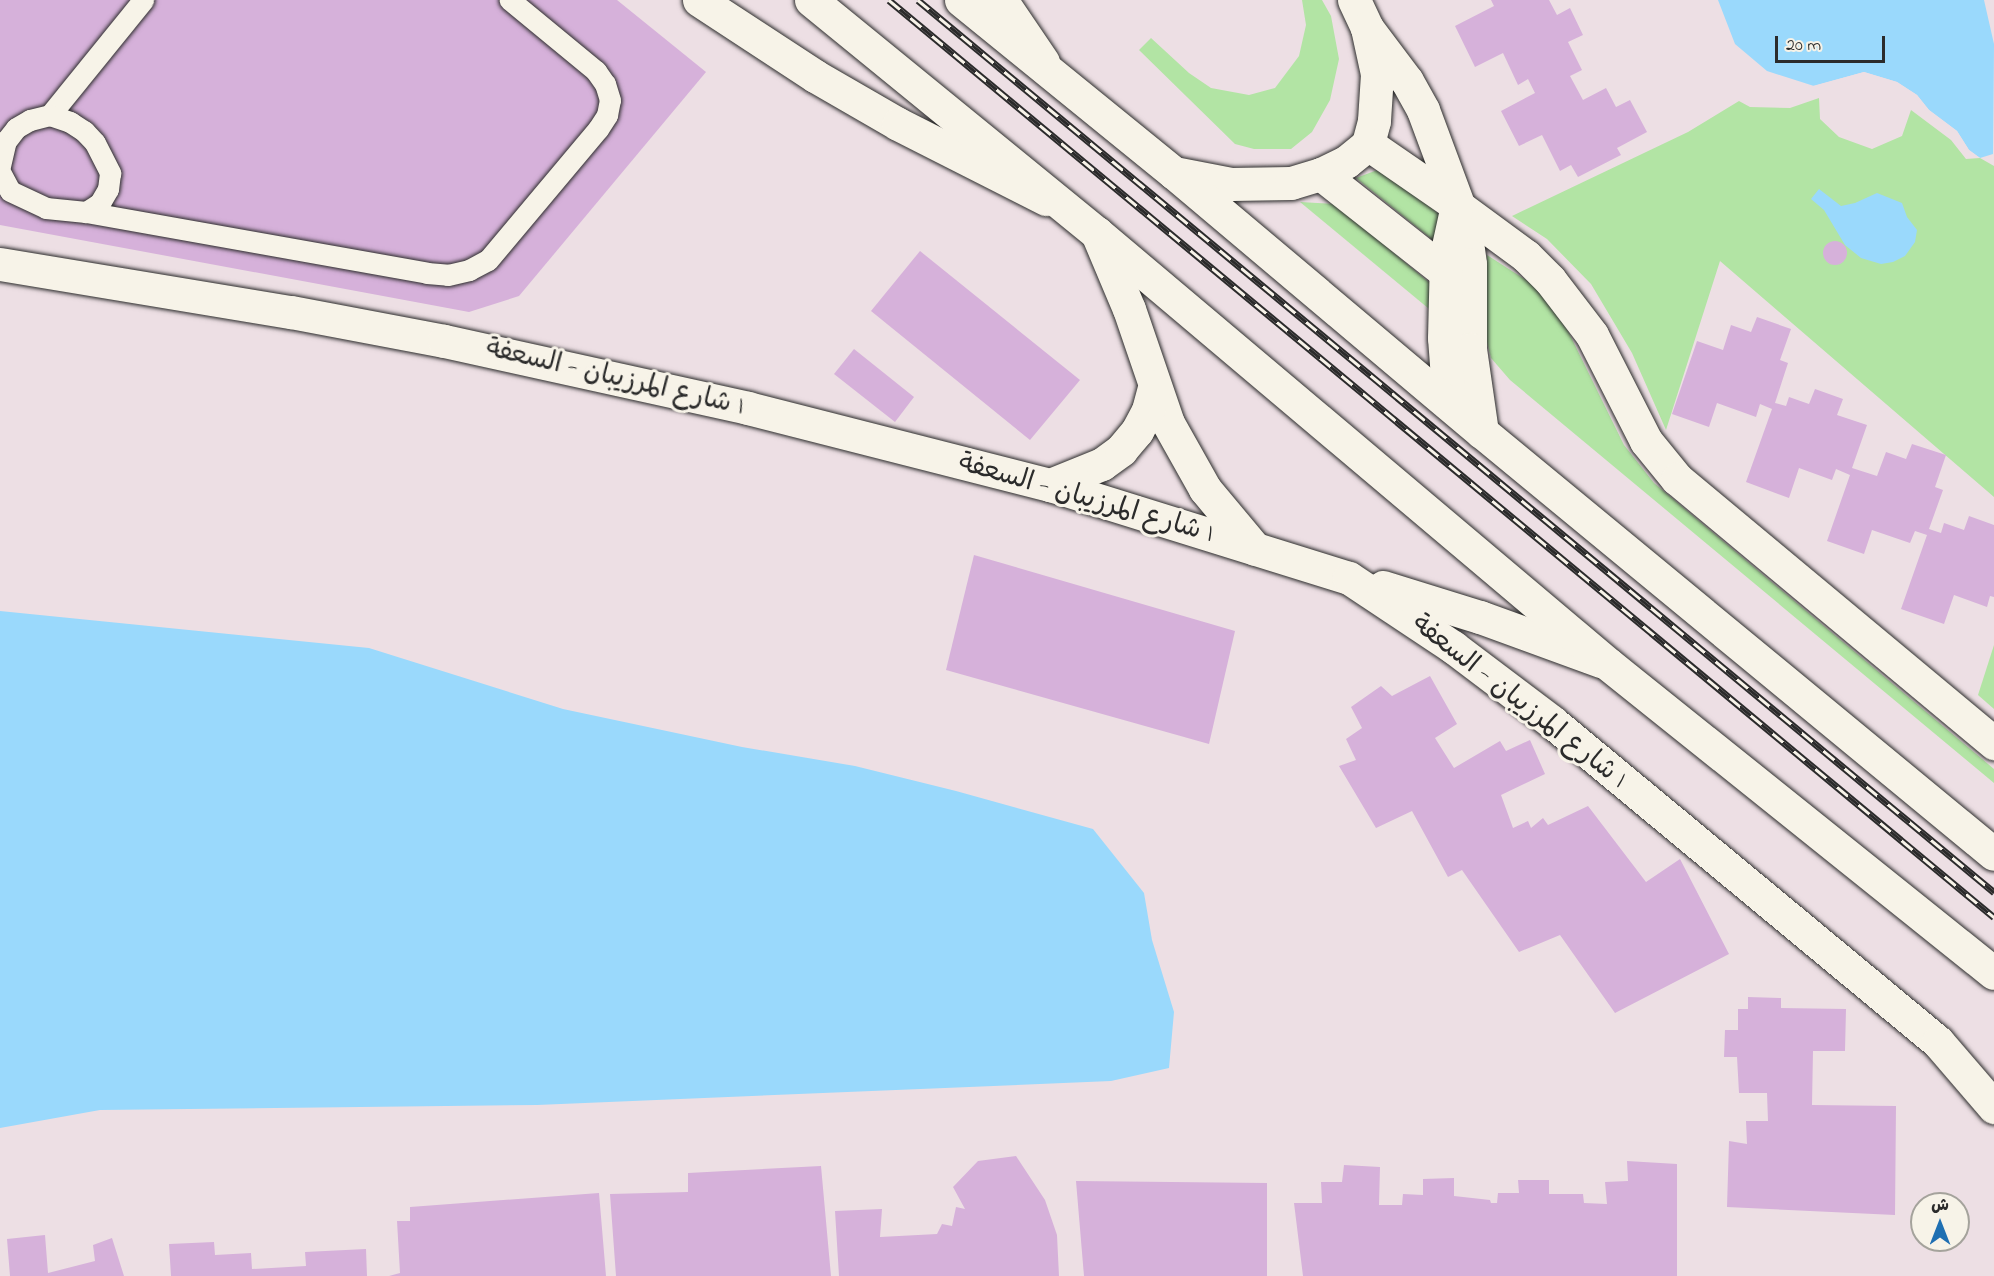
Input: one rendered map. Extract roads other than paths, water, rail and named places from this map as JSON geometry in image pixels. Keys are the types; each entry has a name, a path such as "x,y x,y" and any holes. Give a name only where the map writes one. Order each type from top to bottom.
{"street":[{"path":"699,0 815,76 898,124 1068,210"},
{"path":"811,0 1097,233 1608,664 1994,974"},
{"path":"961,0 1174,173 1482,432 1994,854"},
{"path":"1001,0 1050,74"},
{"path":"1174,173 1202,180 1259,185 1291,183 1321,174 1346,162 1368,144 1374,122 1377,74 1361,14"},
{"path":"1361,14 1407,81 1423,110 1458,206 1469,249 1470,349 1482,432"},
{"path":"1368,144 1526,256 1573,306 1610,364 1646,441 1677,479 1994,743"},
{"path":"1321,174 1445,272"},
{"path":"1449,404 1444,338 1445,272 1449,238 1458,206"},
{"path":"1097,233 1129,309 1154,387 1185,457 1205,489 1255,549"},
{"name":"شارع المرزيبان - السعفة I","path":"0,264 279,310 444,341 748,408 1050,486 1349,578 1453,646 1561,730 1938,1042 1994,1107"},
{"path":"1050,486 1102,464 1121,450 1137,431 1148,410 1154,387"},
{"path":"1349,578 1480,617 1608,664"}],"lane":[{"path":"0,166 0,158 6,141 16,128 30,120 50,115 143,0"},
{"path":"0,172 5,192 46,208 86,212 427,273 448,275 469,270 488,260 598,129 607,115 610,100 605,84 596,71 510,0"},
{"path":"50,115 84,130 104,157 110,173 108,189 100,203 86,212"}],"water":[{"path":"1718,0 1984,0 1994,44 1993,154 1980,158 1969,150 1957,131 1929,110 1917,95 1897,82 1864,72 1814,86 1767,71 1735,44"},
{"path":"1819,189 1841,206 1855,203 1877,193 1902,203 1907,217 1917,230 1915,242 1905,256 1893,262 1881,264 1861,258 1845,245 1824,210 1811,199"},
{"path":"0,611 369,648 563,709 742,747 855,766 1093,829 1144,893 1152,940 1174,1012 1169,1068 1111,1081 537,1105 100,1110 0,1128"}],"railway":[{"path":"889,0 1994,917"},
{"path":"918,0 1994,892"}]}
